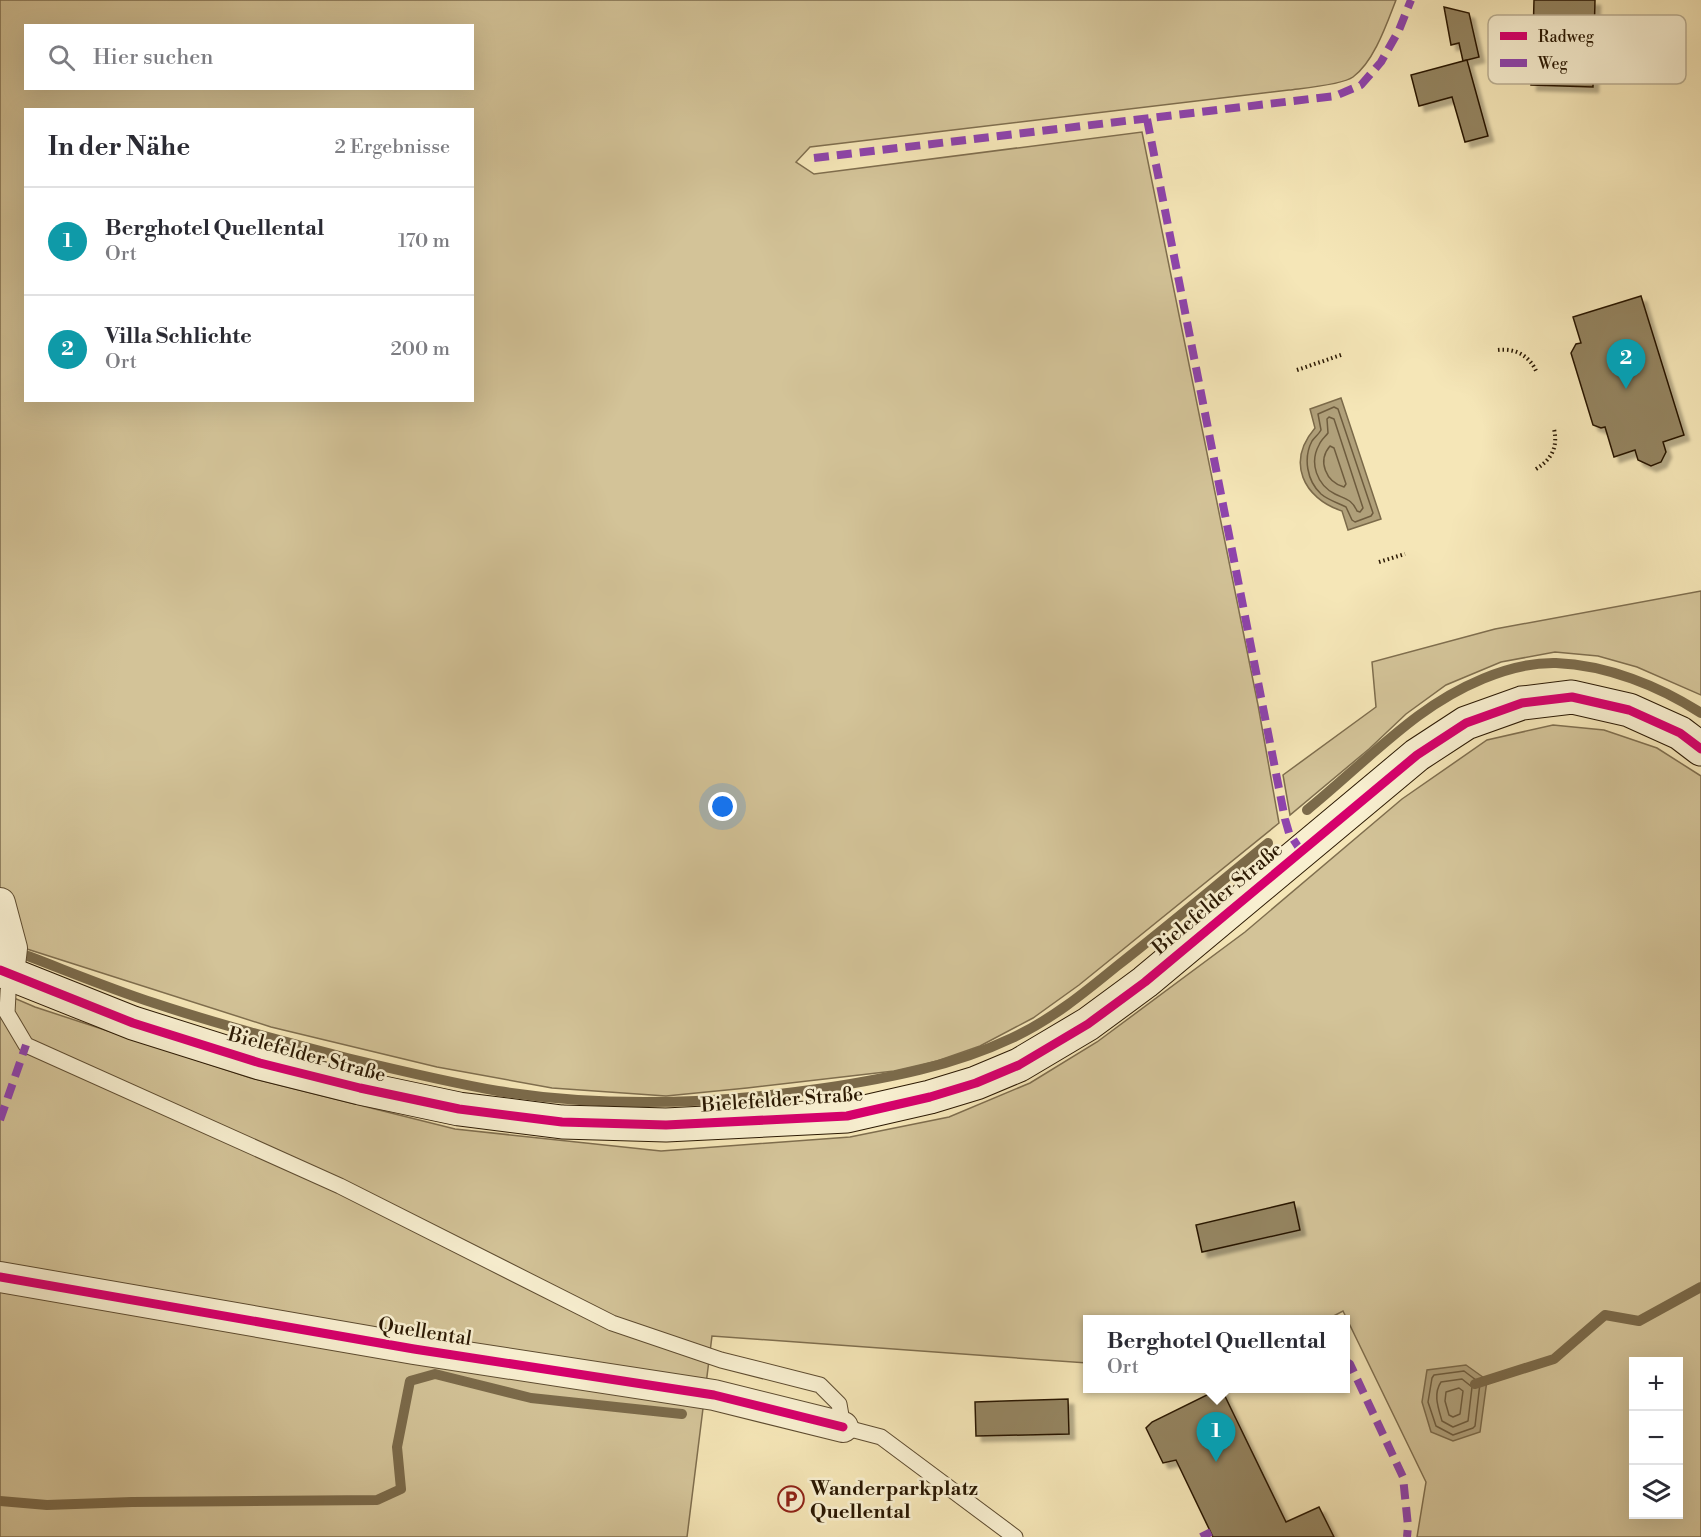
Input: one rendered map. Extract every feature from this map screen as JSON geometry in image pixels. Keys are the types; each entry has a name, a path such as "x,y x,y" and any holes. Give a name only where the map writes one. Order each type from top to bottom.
{"main road":[{"name":"Bielefelder Straße","path":"4,972 133,1023 260,1063 360,1088 459,1108 562,1122 666,1125 847,1116 930,1097 976,1083 1019,1065 1088,1024 1145,982 1417,755 1466,723 1522,703 1572,697 1629,710 1680,733 1701,749"}],"street":[{"path":"0,903 12,948 4,972"},
{"name":"Quellental","path":"0,1277 414,1348 714,1395 843,1427"}],"lane":[{"path":"4,972 7,1013 26,1045 340,1186 612,1323 721,1360 820,1385 839,1404 843,1427"},
{"name":"Quellental","path":"843,1427 881,1437 1015,1537"}],"path":[{"path":"1498,350 1510,350 1526,357 1537,373"},
{"path":"1297,370 1341,355"},
{"path":"1536,469 1553,452 1556,440 1554,429"},
{"path":"1379,562 1405,554"}],"shaded area":[{"path":"0,0 1396,0 1379,42 1367,62 1348,80 1322,86 810,147 796,162 814,174 1142,132 1258,705 1279,823 1079,985 1033,1018 980,1046 937,1061 894,1071 666,1096 552,1088 437,1067 271,1027 27,949 0,933"},
{"path":"1701,591 1701,695 1637,667 1598,656 1555,652 1501,662 1446,685 1406,714 1369,749 1290,815 1283,775 1376,707 1372,662 1495,629"},
{"path":"1553,725 1604,730 1657,748 1701,776 1701,1537 1417,1537 1426,1482 1350,1325 1350,1315 1345,1315 1343,1311 1335,1315 1083,1315 1083,1363 712,1336 687,1537 0,1537 0,992 35,1007 251,1078 455,1129 661,1151 850,1137 949,1117 1030,1083 1097,1042 1245,932 1402,799 1487,740"}],"water":[{"path":"1341,398 1381,519 1348,530 1342,511 1328,505 1309,488 1303,477 1301,466 1306,441 1315,428 1310,409"},
{"path":"1466,1365 1487,1380 1480,1432 1453,1441 1431,1432 1422,1402 1427,1370"}],"building":[{"path":"1534,0 1595,0 1595,15 1534,15"},
{"path":"1444,7 1469,13 1479,57 1463,61 1459,43 1451,45"},
{"path":"1467,60 1488,136 1465,142 1452,97 1419,106 1411,75"},
{"path":"1531,84 1593,84 1593,87"},
{"path":"1641,296 1684,435 1663,442 1666,452 1661,462 1651,466 1638,460 1635,450 1614,457 1605,427 1593,425 1571,353 1576,344 1581,343 1573,317"},
{"path":"1294,1202 1300,1230 1202,1252 1196,1225"},
{"path":"1211,1393 1223,1393 1286,1522 1319,1507 1334,1537 1213,1537 1176,1460 1163,1463 1146,1428 1152,1422"},
{"path":"1068,1399 1069,1434 976,1436 975,1402"}],"waterway":[{"path":"1307,810 1418,716 1466,687 1501,672 1520,667 1556,663 1594,668 1650,686 1701,713"},
{"path":"28,956 122,992 202,1018 347,1058 460,1084 498,1091 579,1100 662,1102 744,1098 825,1088 897,1075 967,1056 1012,1038 1040,1023 1080,996 1268,843"},
{"path":"1475,1384 1554,1359 1605,1315 1639,1321 1701,1287"},
{"path":"0,1501 47,1505 377,1500 401,1489 397,1447 410,1381 435,1374 531,1398 682,1414"}],"marked path":[{"path":"814,158 1335,96 1361,85 1381,62 1399,30 1411,0"},
{"path":"1147,119 1285,819 1289,833 1301,851"},
{"path":"0,1120 26,1045"},
{"path":"1350,1364 1403,1477 1407,1537"},
{"path":"1201,1537 1211,1532"}],"cycle path":[{"path":"0,970 133,1023 260,1063 360,1088 459,1109 562,1122 666,1125 847,1116 930,1097 976,1083 1019,1065 1088,1024 1145,982 1417,755 1466,723 1522,703 1572,697 1629,710 1680,733 1701,749"},
{"path":"0,1277 414,1349 714,1395 843,1427"}],"place":[{"name":"Villa Schlichte","path":"1626,389"},
{"name":"Berghotel Quellental","path":"1216,1462"},
{"name":"Wanderparkplatz Quellental","path":"791,1499"}]}
